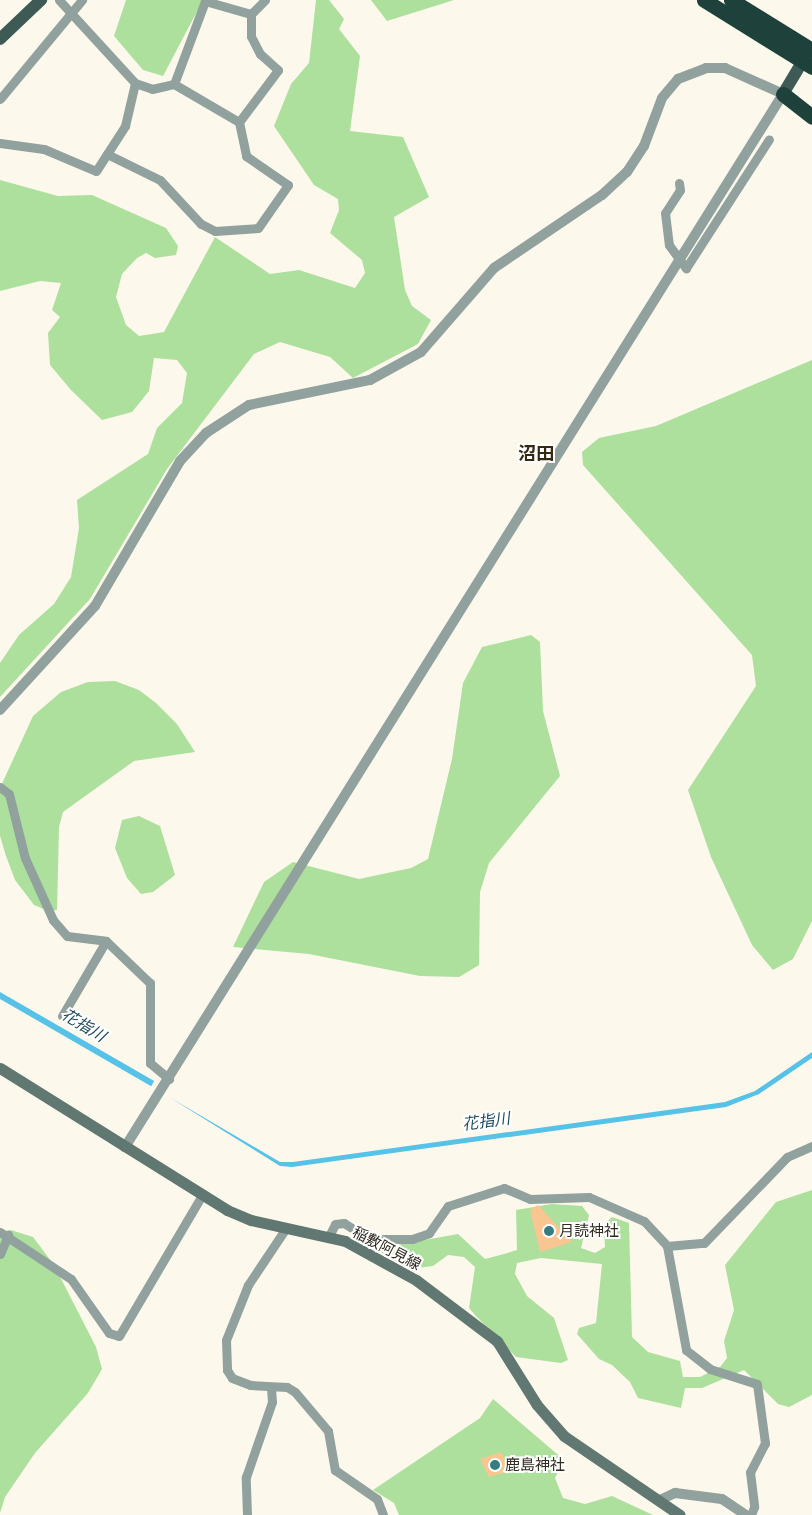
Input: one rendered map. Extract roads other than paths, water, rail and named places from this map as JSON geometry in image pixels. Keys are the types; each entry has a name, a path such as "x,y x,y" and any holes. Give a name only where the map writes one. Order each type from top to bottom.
{"highway":[{"path":"704,0 805,67"},
{"path":"731,0 812,50"},
{"path":"783,94 812,107"},
{"path":"783,94 812,117"}],"main road":[{"path":"0,38 41,0"},
{"path":"783,94 805,67 812,44"},
{"name":"稲敷阿見線","path":"0,1068 202,1195 239,1216 286,1228 329,1236 377,1256 482,1326 564,1436 680,1515"}],"street":[{"path":"59,0 135,83 152,89 174,84 239,122 246,156 288,185 258,228 215,231 201,224 160,180 107,154"},
{"path":"0,98 82,0"},
{"path":"239,122 278,70 260,54 251,36 251,14 265,0"},
{"path":"174,84 205,2 251,14"},
{"path":"0,710 95,606 180,461 206,433 258,402 370,380 422,352 494,268 602,195 627,172 644,146 662,98 678,79 706,68 725,68 783,94 125,1147"},
{"path":"0,143 44,149 96,171 125,126 135,83"},
{"path":"680,183 680,190 665,213 669,245 686,268 770,139"},
{"path":"0,787 9,794 25,858 53,920 67,936 106,941 150,983 150,1063 168,1078"},
{"path":"62,1016 106,941"},
{"path":"667,1246 704,1243 787,1157 812,1146"},
{"path":"329,1236 335,1224 344,1222 369,1239 412,1239 429,1232 448,1206 504,1188 530,1199 579,1195 604,1203 644,1221 667,1246 686,1350 710,1369 757,1384 765,1443 750,1472 754,1507 751,1515"},
{"path":"0,1254 4,1234 71,1279 109,1333 119,1336 202,1195"},
{"path":"286,1228 248,1285 224,1353 232,1378 270,1389 287,1387 295,1392 328,1431 335,1470 378,1499 383,1515"},
{"path":"247,1515 246,1477 272,1402 270,1389"},
{"path":"660,1500 675,1493 722,1499 746,1515"}],"water":[{"name":"花指川","path":"0,992 154,1081 151,1086 0,999"},
{"name":"花指川","path":"812,1052 812,1058 759,1094 726,1107 292,1167 280,1166 169,1097 280,1162 293,1162 725,1102 755,1091"}],"place":[{"name":"月読神社","path":"549,1231"},
{"name":"鹿島神社","path":"495,1465"}],"district":[{"name":"沼田","path":"536,454"}]}
